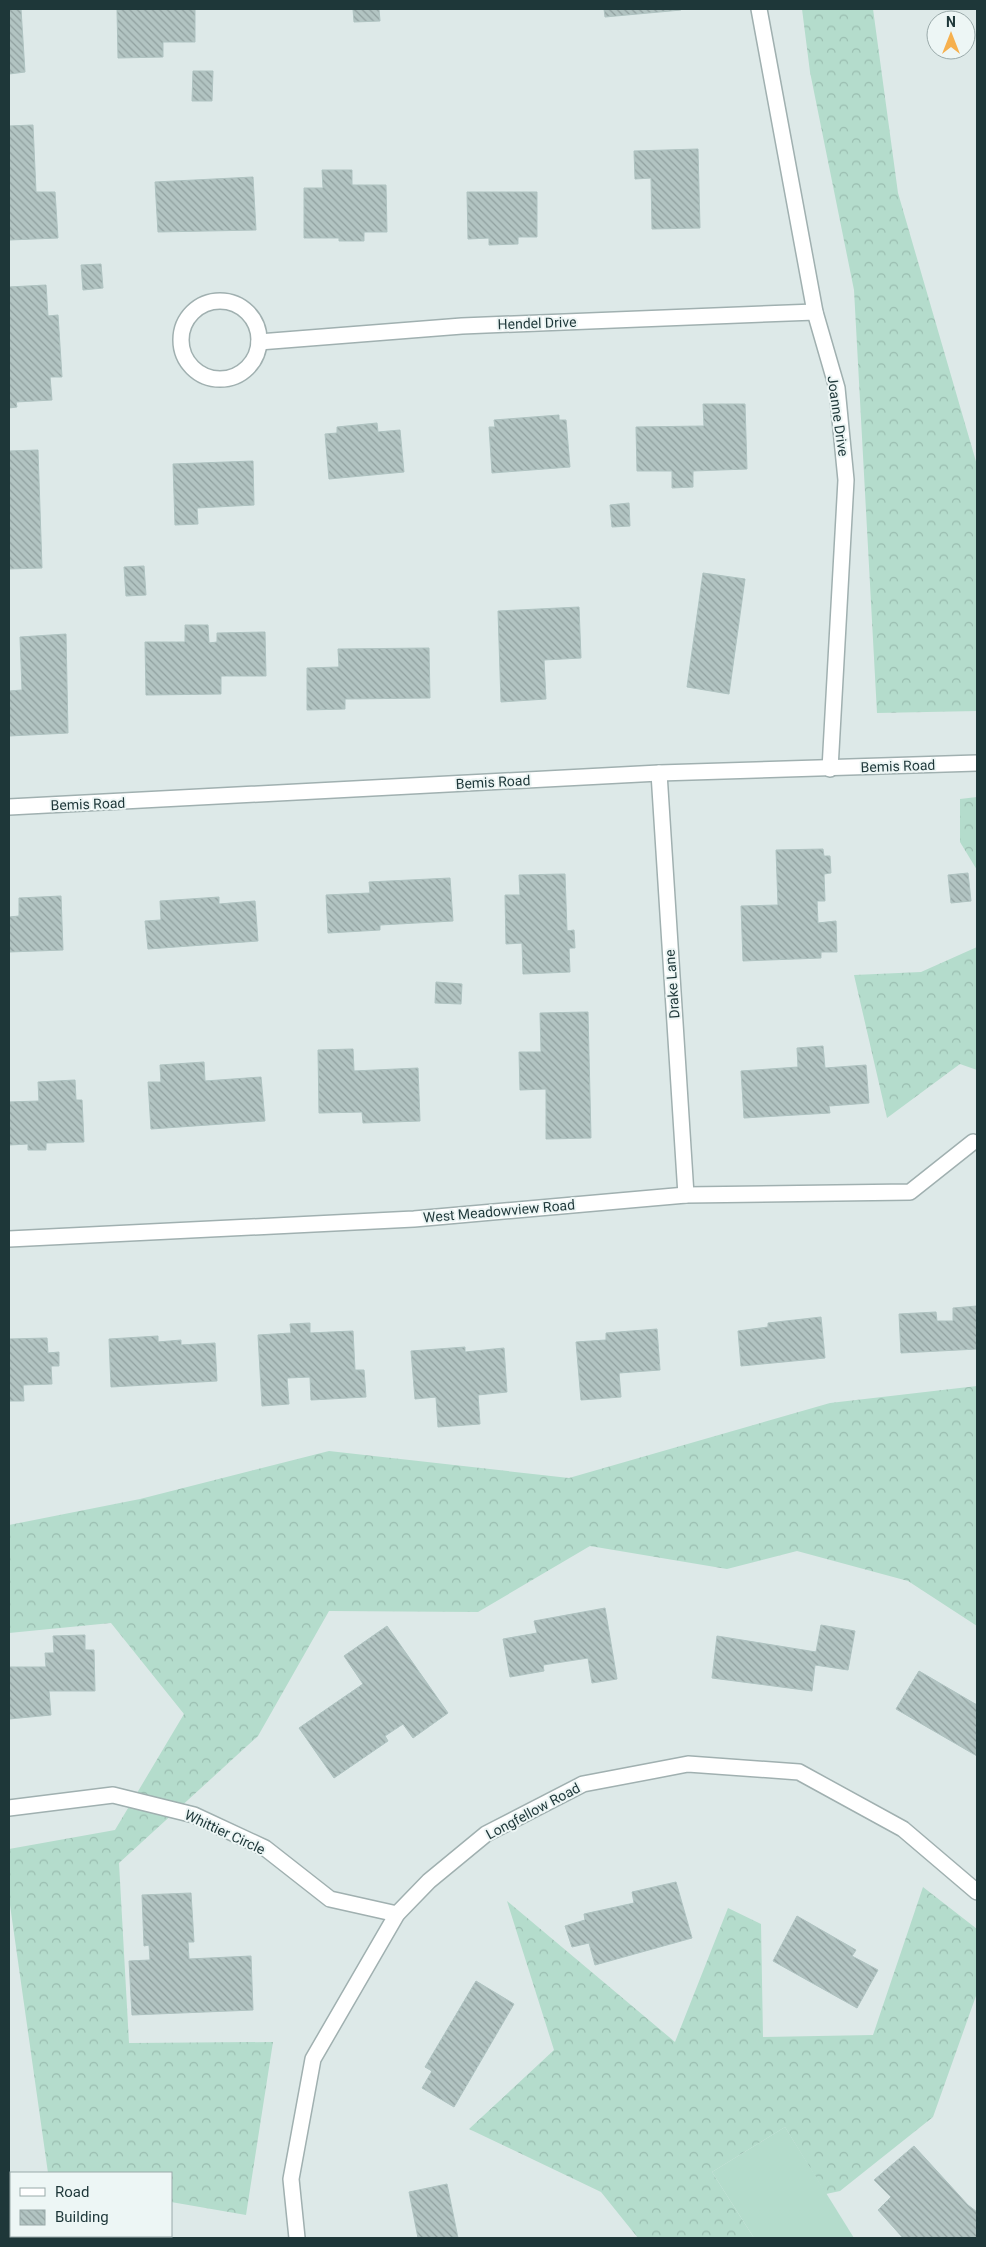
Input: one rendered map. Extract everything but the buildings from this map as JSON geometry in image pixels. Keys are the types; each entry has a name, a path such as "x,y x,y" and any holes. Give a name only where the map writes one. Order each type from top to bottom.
{"street":[{"name":"Joanne Drive","path":"759,9 816,312 837,388 846,480 830,769"},
{"path":"221,300 233,302 248,313 258,329 259,342 257,354 250,366 239,374 226,379 213,378 195,370 183,354 180,340 182,327 188,316 208,302 221,300"},
{"name":"Hendel Drive","path":"259,342 462,326 816,312"},
{"name":"Bemis Road","path":"9,807 659,773 977,763"},
{"name":"Drake Lane","path":"659,773 686,1195"},
{"name":"West Meadowview Road","path":"9,1239 414,1219 686,1195 910,1192 973,1142"},
{"name":"Longfellow Road","path":"297,2238 291,2179 313,2059 396,1914 430,1881 486,1834 583,1784 688,1764 799,1772 903,1829 977,1892"},
{"name":"Whittier Circle","path":"9,1808 113,1795 194,1815 264,1848 330,1900 396,1914"}],"green space":[{"path":"802,9 873,9 898,193 977,465 977,711 877,713 854,290 810,72"},
{"path":"977,797 977,870 960,842 960,799"},
{"path":"977,947 977,1070 960,1064 887,1118 854,975 921,972"},
{"path":"977,1386 977,1626 908,1581 797,1551 727,1569 590,1546 478,1612 329,1611 258,1736 119,1863 129,2043 273,2042 246,2215 172,2202 172,2172 48,2172 9,1898 9,1849 115,1830 184,1714 111,1623 9,1633 9,1525 140,1499 329,1451 569,1478 830,1403"},
{"path":"923,1887 977,1929 977,1993 933,2117 840,2191 826,2194 785,2127 712,2172 754,2238 638,2238 601,2192 469,2129 554,2050 507,1901 675,2042 728,1908 761,1924 763,2037 873,2035"},
{"path":"785,2127 854,2238 754,2238 712,2172"}]}
